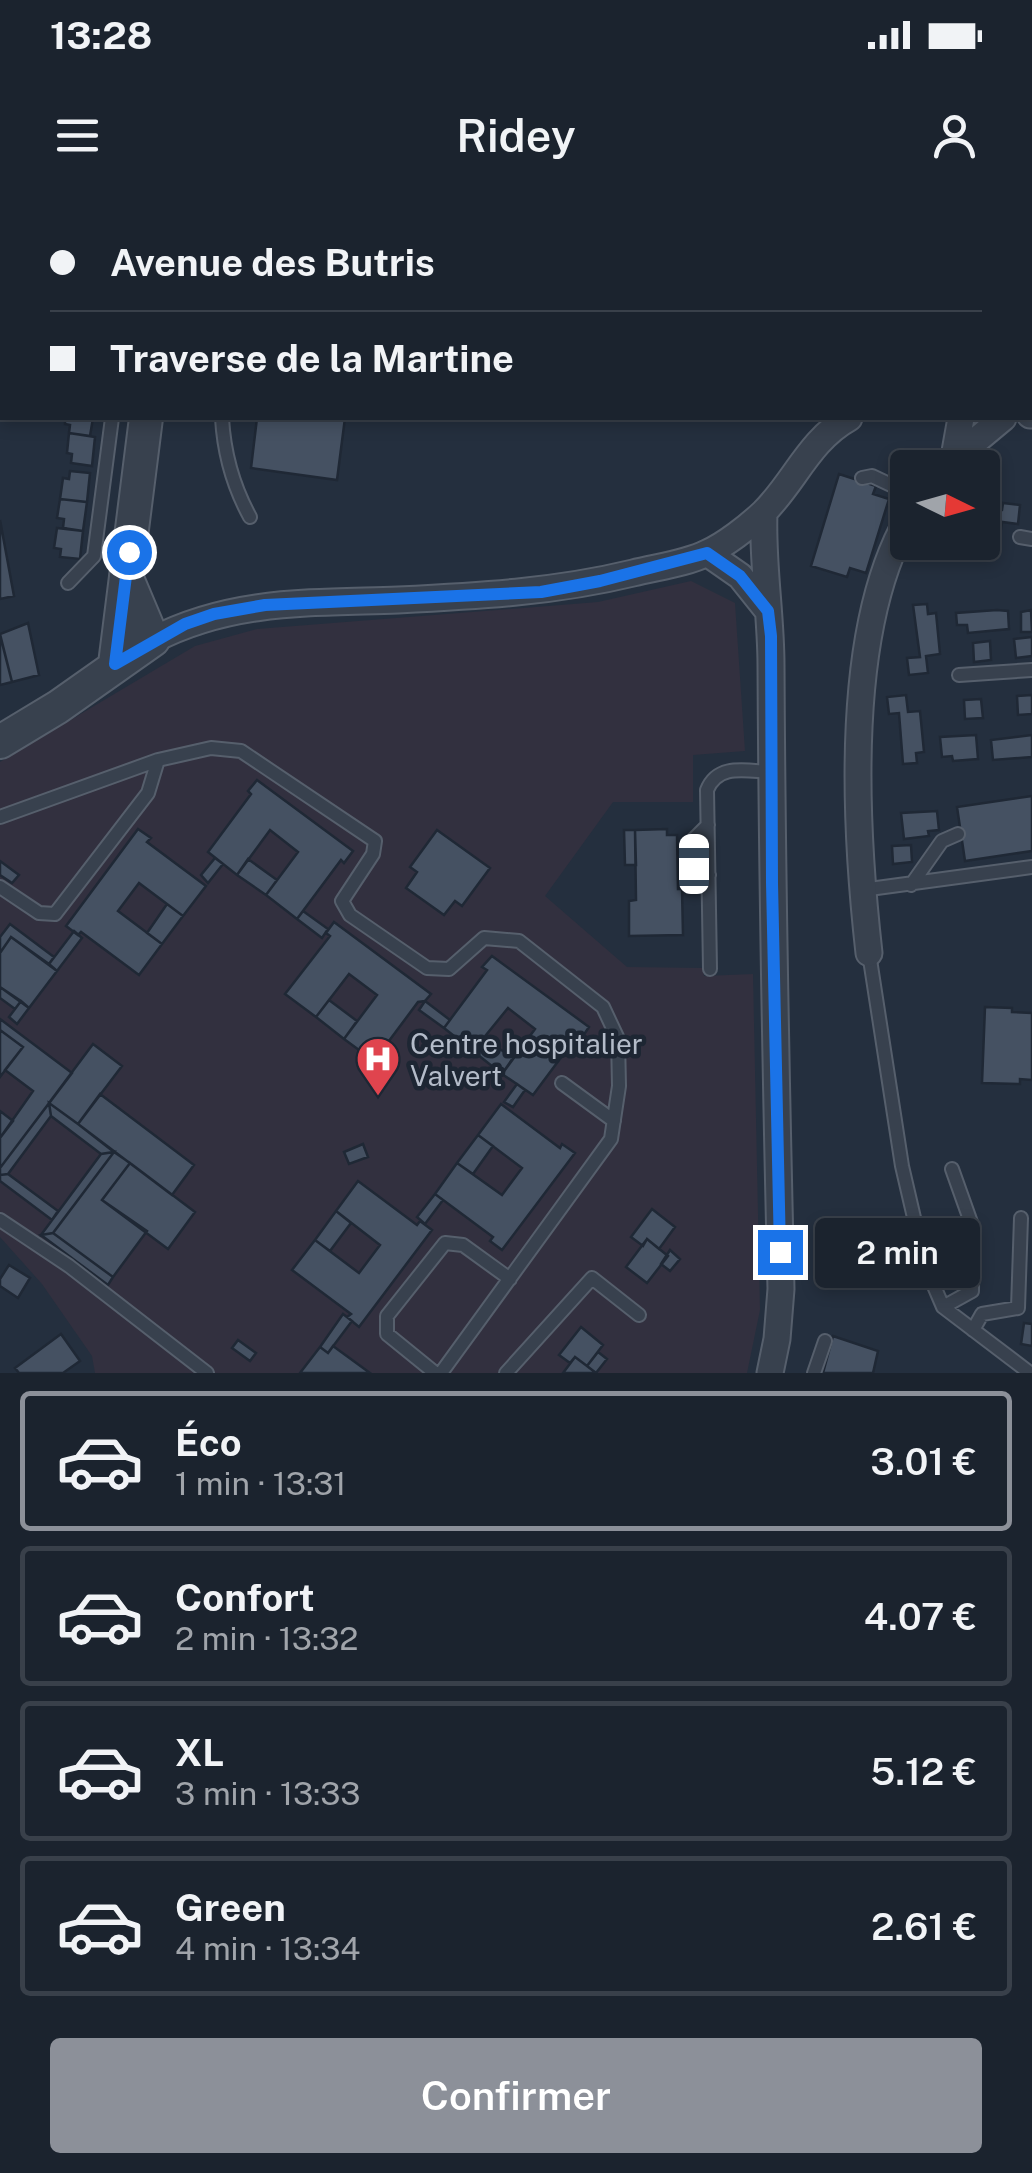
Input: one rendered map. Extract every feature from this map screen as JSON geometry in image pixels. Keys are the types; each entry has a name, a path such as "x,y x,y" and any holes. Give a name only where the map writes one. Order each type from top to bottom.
{"street":[{"path":"115,664 146,420"},
{"path":"0,742 58,708 153,640 214,614 265,605 541,592 707,553 764,513 800,462 824,436 846,420"},
{"path":"952,450 960,420"},
{"path":"963,450 1000,420"},
{"path":"764,513 781,1289 778,1339 770,1373"},
{"path":"707,553 740,576 768,611"},
{"path":"869,954 862,890 860,725 866,653 890,557"},
{"path":"126,576 153,640"}],"lane":[{"path":"68,583 94,556 112,420"},
{"path":"222,420 223,442 238,495 250,518"},
{"path":"862,478 872,476 890,484"},
{"path":"958,675 1032,670"},
{"path":"0,817 158,760 211,748 241,752 375,841 373,854 342,902 350,915 426,968 448,969 484,938 518,940 603,1007 618,1039 619,1086 611,1138 510,1279 438,1373 387,1334 387,1316 445,1244 463,1245 510,1279"},
{"path":"0,888 38,913 54,914 148,793 158,760"},
{"path":"710,969 709,876 694,864 694,839 708,825 712,777 723,770 772,772"},
{"path":"912,885 942,841 958,834"},
{"path":"862,890 1032,867"},
{"path":"869,954 902,1166 925,1265 943,1308 1030,1373"},
{"path":"562,1083 614,1122"},
{"path":"943,1308 972,1291 973,1228 952,1170"},
{"path":"973,1330 982,1314 1018,1308 1021,1218"},
{"path":"0,1220 69,1266 206,1373"},
{"path":"506,1373 592,1278 638,1315"},
{"path":"814,1373 824,1341"}],"shaded area":[{"name":"Centre hospitalier Valvert","path":"691,581 735,603 745,751 693,755 693,802 613,802 545,896 627,967 703,968 704,976 753,974 760,1310 747,1373 95,1373 92,1356 42,1284 0,1237 0,762 195,646 257,629 598,602"}],"building":[{"path":"65,420 93,420 90,436 69,433 70,425"},
{"path":"257,420 345,420 337,480 251,468"},
{"path":"69,433 95,437 92,466 71,463 72,454 67,453"},
{"path":"70,471 90,473 87,502 60,499 63,478 69,479"},
{"path":"839,474 876,486 873,494 889,499 866,573 850,568 847,577 811,566"},
{"path":"60,499 87,502 83,531 63,528 64,519 57,518"},
{"path":"1003,503 1020,505 1018,524 1002,522 1000,535 1000,510"},
{"path":"0,520 14,596 0,599"},
{"path":"57,528 83,531 80,559 60,557 61,549 54,548"},
{"path":"927,604 928,614 936,613 940,654 926,656 928,673 909,675 907,658 920,657 913,605"},
{"path":"1031,610 1032,632 1021,632 1021,612"},
{"path":"1008,611 1009,629 968,633 967,625 957,625 956,613"},
{"path":"28,623 39,675 12,682 0,634"},
{"path":"0,635 12,682 0,685"},
{"path":"1032,637 1032,656 1016,658 1014,639"},
{"path":"990,641 991,660 974,662 973,643"},
{"path":"906,695 908,712 920,711 924,752 916,753 917,763 903,764 899,713 889,714 887,697"},
{"path":"1032,695 1032,714 1018,715 1017,696"},
{"path":"981,699 983,718 965,719 964,700"},
{"path":"976,735 978,759 953,761 952,756 942,757 940,737"},
{"path":"1032,735 1032,757 993,760 991,740"},
{"path":"257,780 353,851 344,863 341,860 297,919 266,895 298,852 270,830 237,875 208,852"},
{"path":"1032,796 1032,851 965,861 957,807"},
{"path":"937,811 939,830 928,831 929,836 904,839 901,813"},
{"path":"138,829 151,838 147,842 206,886 183,916 139,883 118,911 162,944 139,975 81,932 78,935 66,926"},
{"path":"667,829 667,835 677,835 683,935 629,936 629,901 636,900 635,830"},
{"path":"437,830 490,868 462,906 455,901 444,915 406,888 417,872 410,867"},
{"path":"624,830 635,830 636,865 625,865"},
{"path":"911,845 912,862 893,864 892,846"},
{"path":"215,858 223,864 208,883 201,875"},
{"path":"248,859 277,880 266,895 237,875"},
{"path":"0,861 19,875 12,883 0,875"},
{"path":"167,904 183,916 162,944 147,933"},
{"path":"303,911 328,929 322,938 297,919"},
{"path":"334,922 431,994 418,1002 374,1061 344,1039 377,995 349,974 316,1017 285,994 330,936 326,933"},
{"path":"10,924 54,957 49,964 11,937 0,953 0,937"},
{"path":"74,931 82,938 57,971 49,964"},
{"path":"11,937 57,971 29,1008 0,987 0,953"},
{"path":"492,956 589,1027 581,1039 577,1036 533,1095 502,1074 535,1029 508,1008 473,1051 444,1028 487,970 482,967"},
{"path":"0,987 21,1001 15,1009 0,998"},
{"path":"329,1000 357,1021 344,1039 316,1017"},
{"path":"21,1001 29,1008 17,1024 9,1017"},
{"path":"425,1001 450,1020 444,1028 419,1010"},
{"path":"985,1007 1032,1013 1032,1080 1020,1079 1020,1084 982,1083"},
{"path":"0,1019 72,1073 0,1168 0,1138 33,1091 5,1070 23,1047 0,1030"},
{"path":"0,1030 23,1047 0,1077"},
{"path":"484,1038 513,1058 502,1074 473,1051"},
{"path":"93,1044 122,1066 78,1124 49,1103"},
{"path":"517,1084 525,1090 513,1107 504,1102"},
{"path":"100,1094 194,1165 172,1195 78,1124"},
{"path":"49,1103 51,1116 8,1174 0,1175 0,1168"},
{"path":"49,1103 114,1152 101,1154 51,1116"},
{"path":"501,1104 560,1148 562,1144 575,1153 502,1250 490,1241 493,1237 435,1194 457,1163 502,1195 522,1168 478,1135"},
{"path":"0,1111 13,1121 0,1138"},
{"path":"478,1135 493,1146 473,1174 457,1163"},
{"path":"363,1144 368,1157 349,1164 344,1152"},
{"path":"114,1152 130,1163 102,1200 147,1231 113,1277 53,1233"},
{"path":"114,1152 53,1233 41,1235 101,1154"},
{"path":"130,1163 195,1212 168,1249 102,1200"},
{"path":"8,1174 58,1211 52,1220 0,1181 0,1175"},
{"path":"358,1181 417,1225 420,1221 432,1230 359,1327 347,1317 351,1314 292,1270 315,1240 359,1273 380,1245 336,1211"},
{"path":"435,1194 443,1200 425,1224 417,1217"},
{"path":"652,1209 675,1227 659,1249 647,1239 643,1246 631,1237"},
{"path":"336,1211 351,1223 330,1251 315,1240"},
{"path":"53,1233 113,1277 108,1285 41,1235"},
{"path":"647,1239 668,1256 647,1283 626,1267"},
{"path":"670,1250 680,1259 670,1271 661,1264"},
{"path":"9,1265 30,1278 18,1298 0,1286"},
{"path":"343,1314 352,1321 328,1353 320,1347"},
{"path":"1024,1323 1032,1324 1032,1346 1021,1344"},
{"path":"581,1327 603,1345 587,1366 575,1357 570,1363 559,1355"},
{"path":"61,1334 80,1361 63,1373 19,1373 15,1368"},
{"path":"833,1336 878,1351 873,1373 823,1373"},
{"path":"238,1340 256,1353 250,1361 232,1348"},
{"path":"333,1346 370,1373 300,1373 320,1347 328,1353"},
{"path":"598,1352 607,1359 596,1373 587,1366"},
{"path":"575,1357 587,1366 596,1373 563,1373"}],"place":[{"name":"Centre hospitalier Valvert","path":"378,1097"}],"route":[{"path":"129,552 115,664 185,624 214,614 265,605 541,592 707,553 740,576 768,611 771,636 780,1252"}]}
